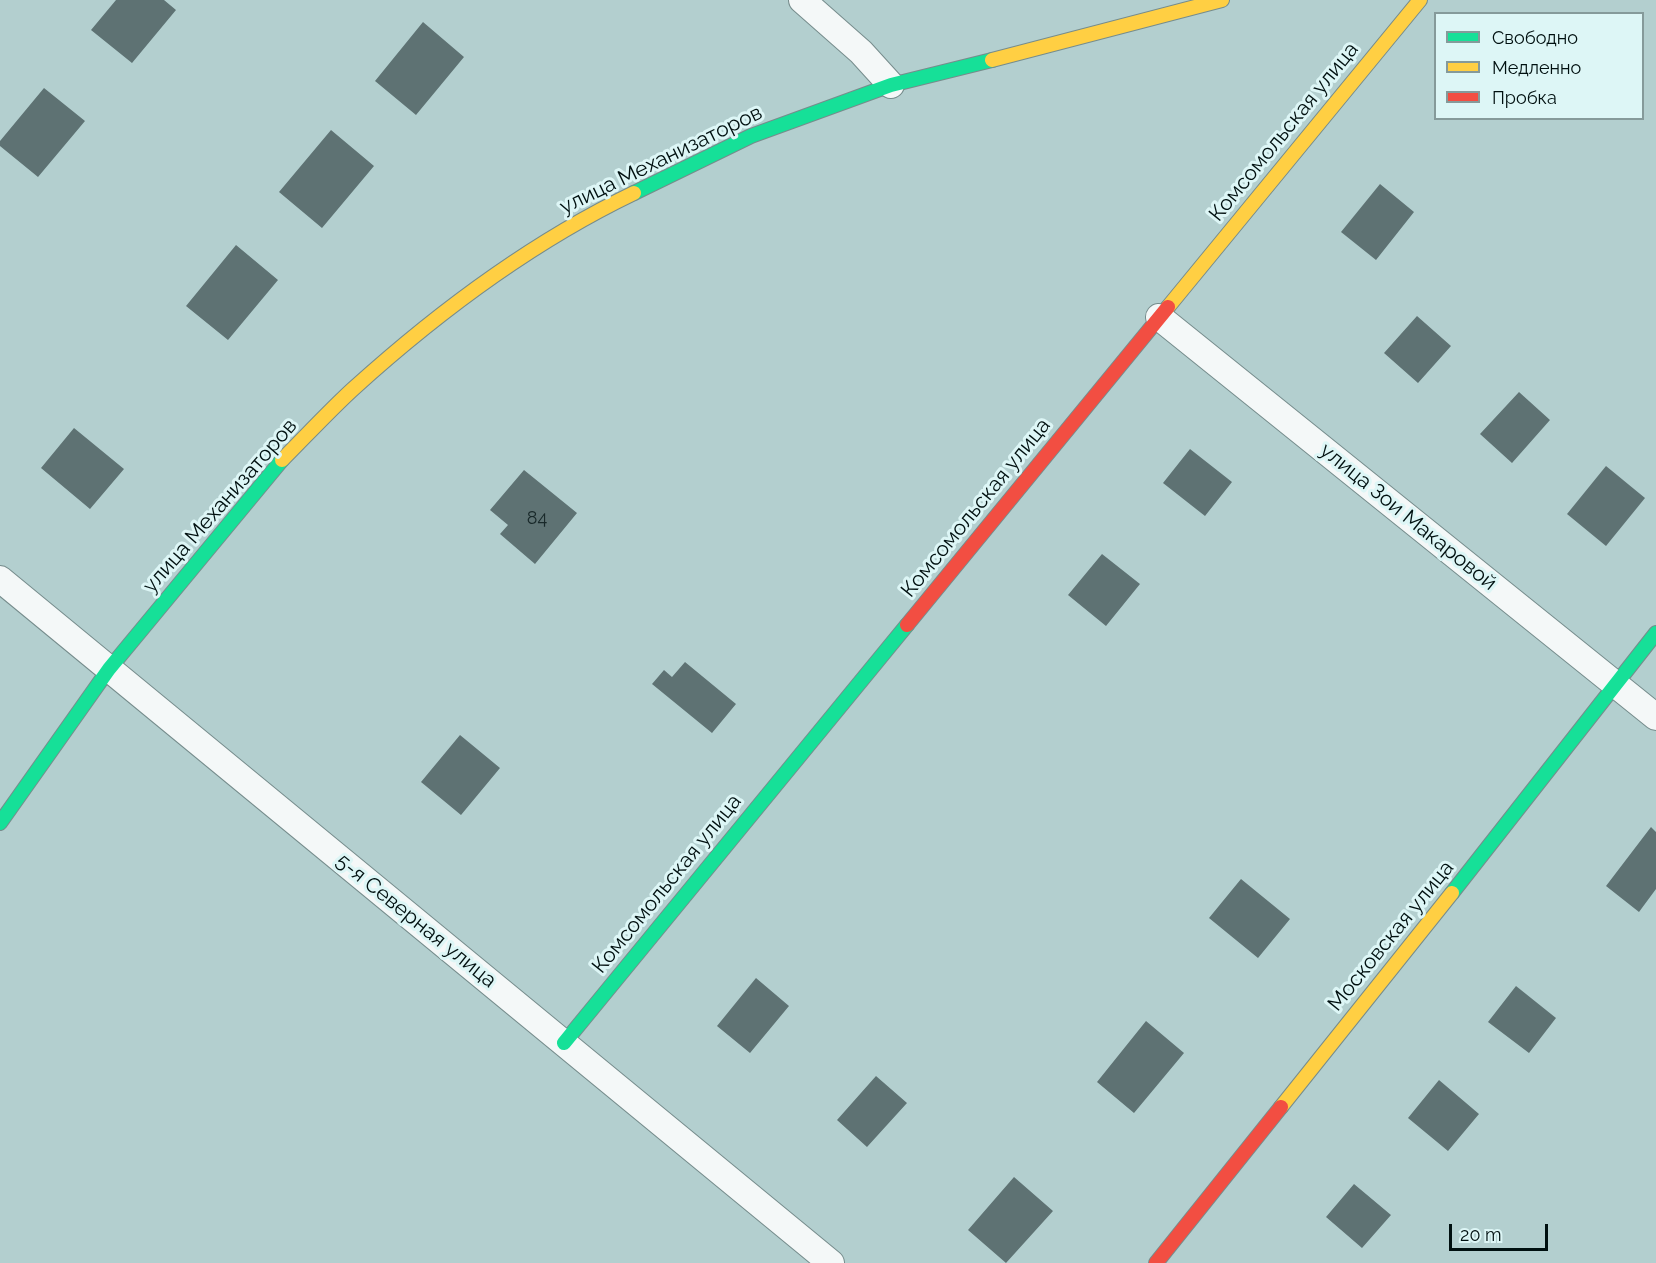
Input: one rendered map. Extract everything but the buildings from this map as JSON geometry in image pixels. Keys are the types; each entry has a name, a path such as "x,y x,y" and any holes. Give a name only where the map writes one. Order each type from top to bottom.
{"street":[{"path":"802,0 861,52 891,85"},
{"name":"улица Механизаторов","path":"0,823 109,669 276,466 353,389 422,330 510,264 613,203 751,136 891,85 1222,0"},
{"name":"Комсомольская улица","path":"564,1043 1420,0"},
{"name":"улица Зои Макаровой","path":"1160,317 1656,717"},
{"name":"5-я Северная улица","path":"0,579 831,1263"},
{"name":"Московская улица","path":"1156,1263 1517,813 1656,633"}],"traffic: fast":[{"path":"634,193 751,136 891,85 992,60"},
{"path":"0,823 109,669 282,460"},
{"path":"564,1043 907,625"},
{"path":"1452,893 1656,633"}],"traffic: slow":[{"path":"992,60 1222,0"},
{"path":"1168,307 1420,0"},
{"path":"282,460 385,360 452,306 559,233 634,193"},
{"path":"1281,1107 1452,893"}],"traffic: jam":[{"path":"907,625 1168,307"},
{"path":"1156,1263 1281,1107"}]}
